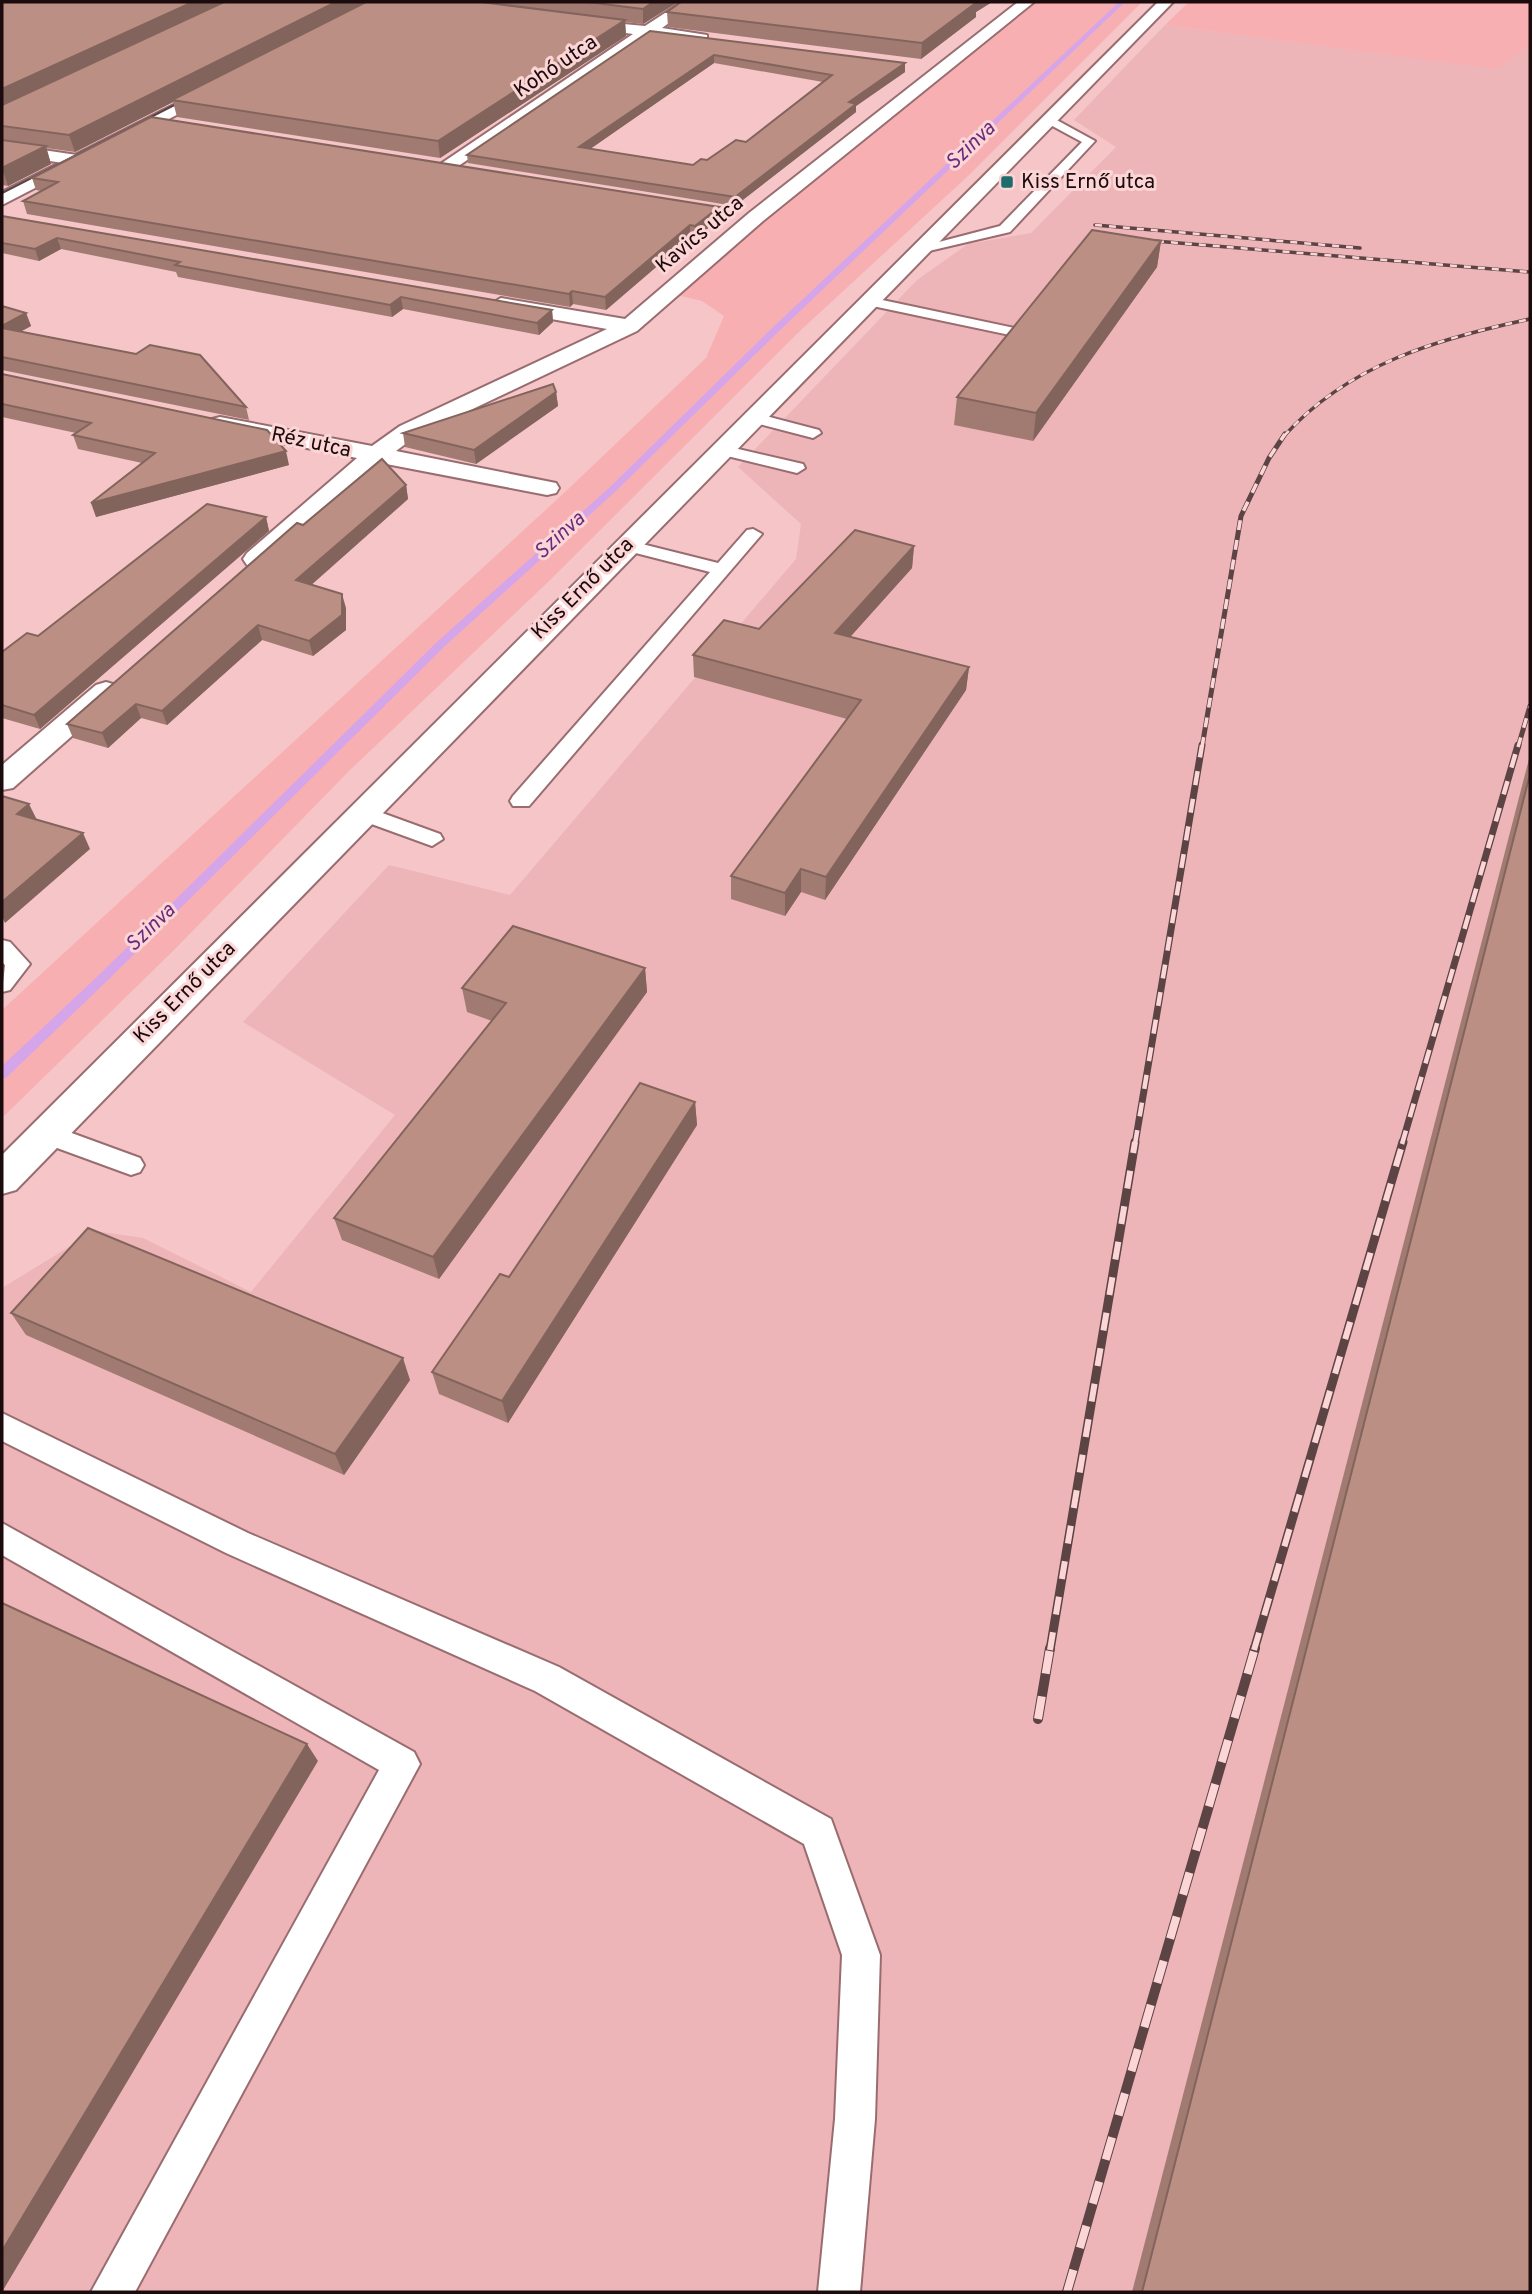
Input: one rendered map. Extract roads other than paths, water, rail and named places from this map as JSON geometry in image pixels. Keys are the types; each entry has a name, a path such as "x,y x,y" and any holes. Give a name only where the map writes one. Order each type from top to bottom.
{"street":[{"name":"Kohó utca","path":"472,171 438,166 691,2"},
{"name":"Kavics utca","path":"239,573 374,456 408,431 629,326 756,217 1027,2"},
{"name":"Kiss Ernő utca","path":"2,1180 626,545 1166,2"},
{"path":"552,19 715,39"},
{"path":"916,65 942,69"},
{"path":"2,182 231,73 153,121 2,199"},
{"path":"153,121 180,125"},
{"path":"2,149 77,160"},
{"path":"729,212 756,217"},
{"path":"479,300 629,326"},
{"name":"Réz utca","path":"201,421 547,488"},
{"path":"2,781 126,673"}],"lane":[{"path":"920,251 1005,229 1089,141 1049,120"},
{"path":"868,301 1019,333"},
{"path":"754,418 813,433"},
{"path":"721,450 797,468"},
{"path":"521,801 753,534"},
{"path":"626,545 723,570"},
{"path":"363,813 432,839"},
{"path":"2,948 18,964 2,984"},
{"path":"47,1134 131,1165"},
{"path":"2,1426 237,1542 547,1679 818,1832 861,1955 855,2119 839,2292"},
{"path":"2,1538 402,1764 112,2292"}],"waterway":[{"name":"Szinva","path":"2,1074 441,644 613,489 773,332 1122,2"}],"tram line":[{"path":"2,193 192,96"}],"railway":[{"path":"1095,225 1360,248"},
{"path":"1143,240 1530,272"},
{"path":"1284,436 1309,411 1337,390 1397,358 1461,336 1530,319"},
{"path":"1202,747 1241,516 1269,458 1285,434"},
{"path":"1518,747 1530,706"},
{"path":"1135,1144 1202,745"},
{"path":"1402,1144 1518,745"},
{"path":"1050,1650 1135,1142"},
{"path":"1254,1650 1403,1142"},
{"path":"1038,1719 1050,1648"},
{"path":"1067,2292 1255,1648"}],"place":[{"name":"Kiss Ernő utca","path":"1007,182"}]}
